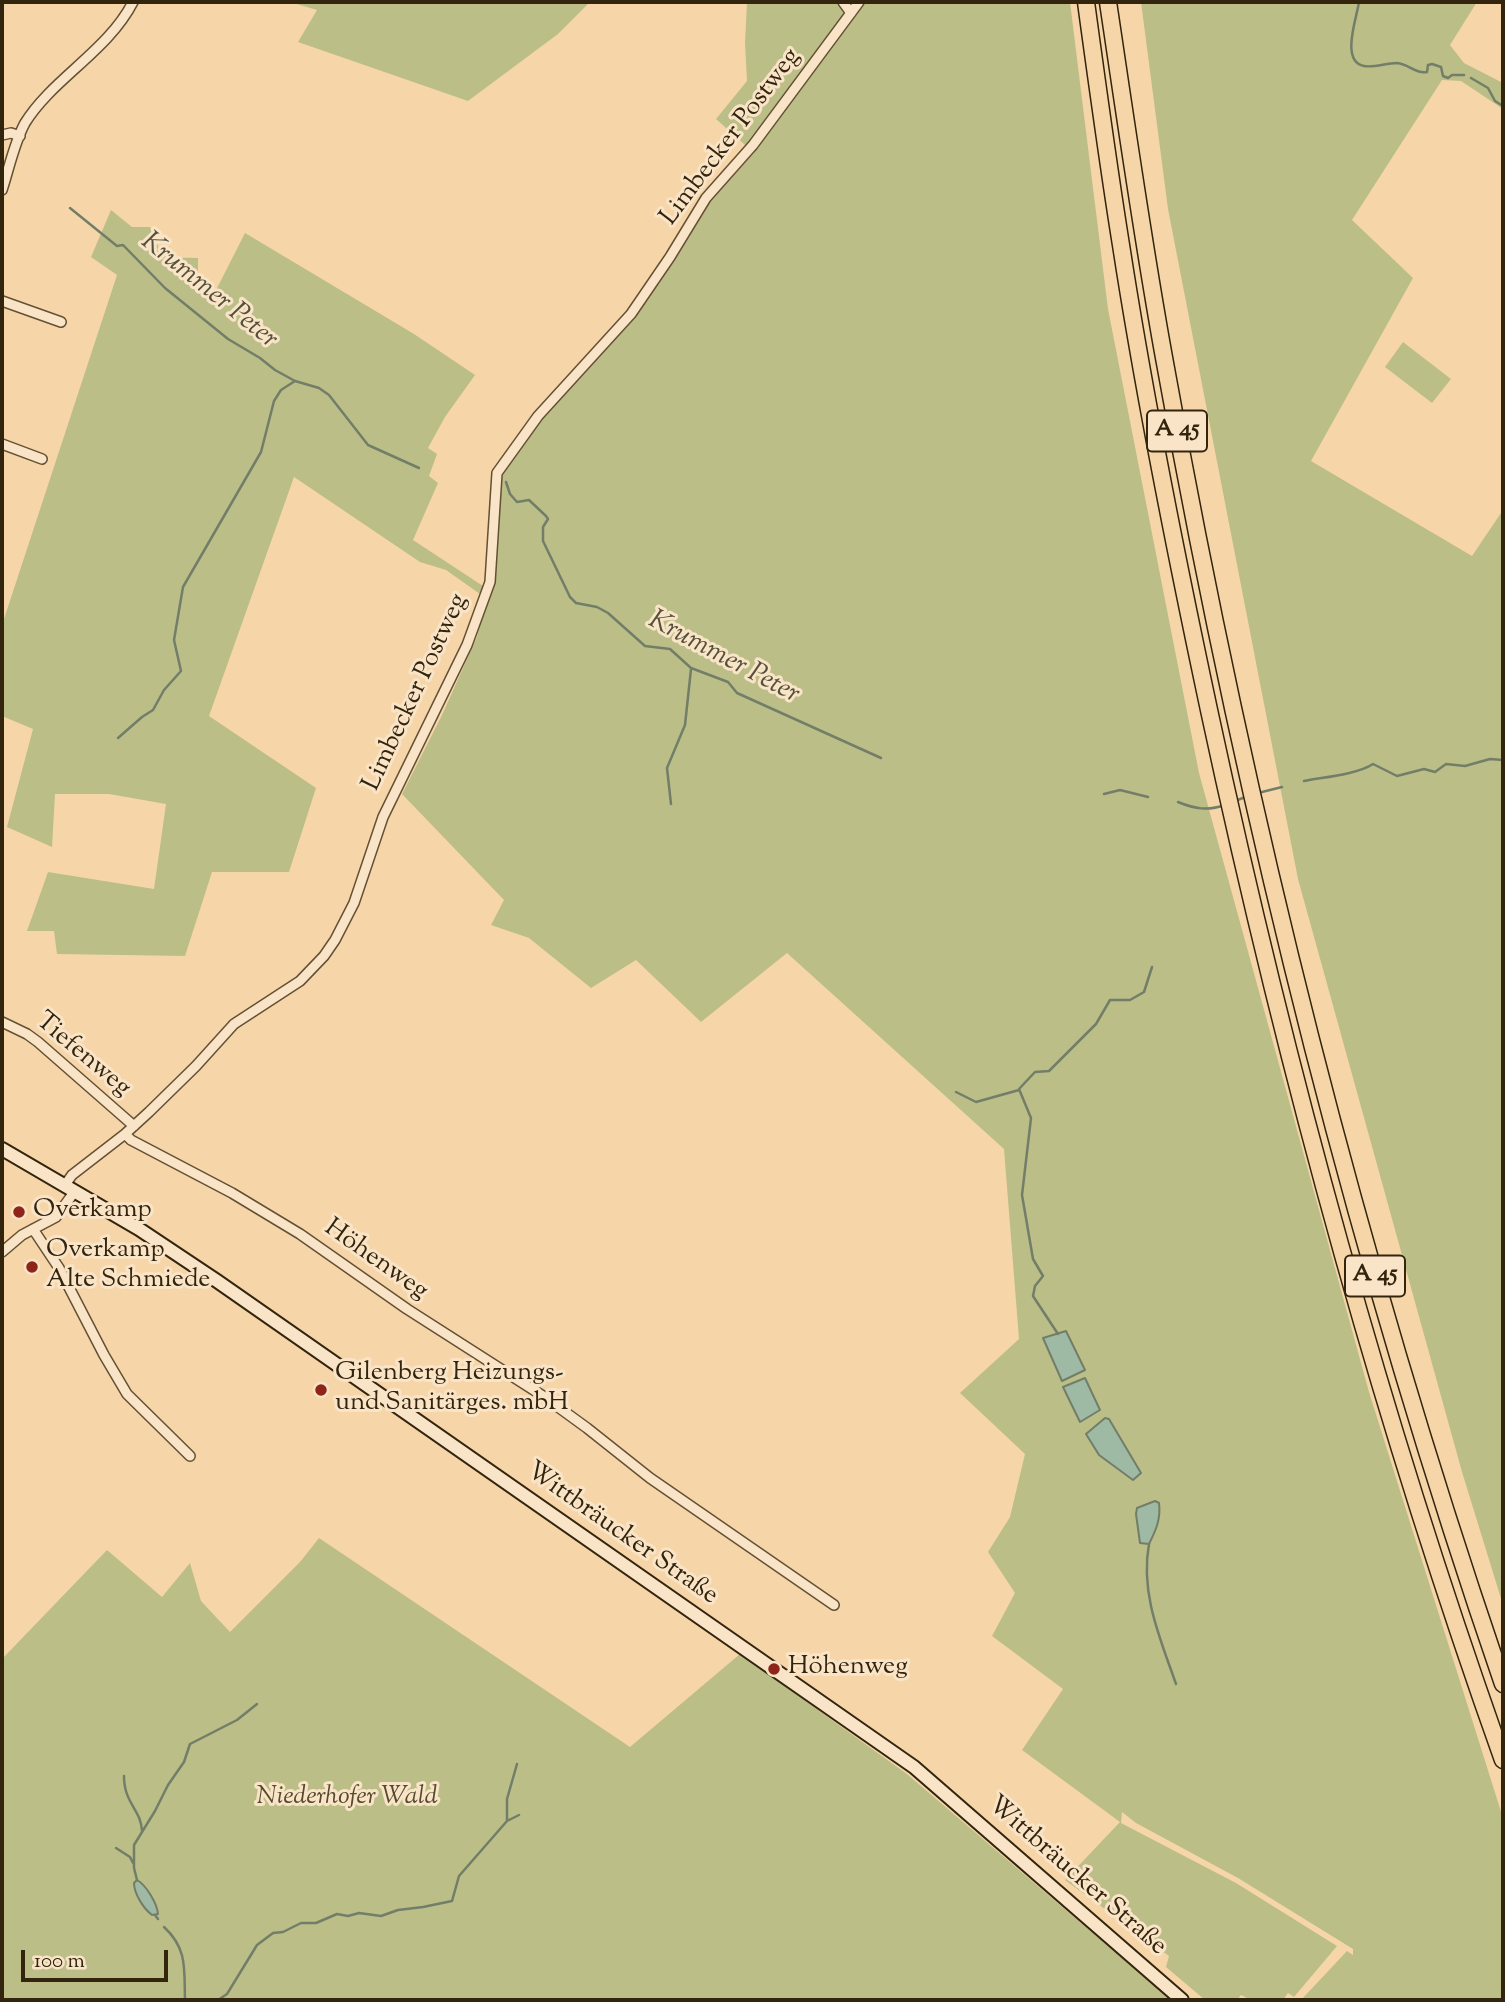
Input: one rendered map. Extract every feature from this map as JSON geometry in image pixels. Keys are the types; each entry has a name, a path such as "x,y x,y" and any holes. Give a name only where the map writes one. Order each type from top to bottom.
{"highway":[{"name":"A 45","path":"1086,2 1120,244 1137,343 1177,558 1251,901 1294,1073 1371,1351 1429,1539 1503,1760"},
{"name":"A 45","path":"1108,2 1164,358 1230,689 1275,895 1373,1268 1443,1501 1503,1684"}],"main road":[{"name":"Wittbräucker Straße","path":"2,1149 139,1229 217,1281 915,1767 1182,2000"}],"street":[{"path":"3,185 26,123 117,27 133,2"},
{"path":"843,2 851,13"},
{"name":"Limbecker Postweg","path":"2,1252 22,1235 56,1217 78,1169 125,1135 196,1066 234,1024 300,981 335,940 354,903 383,817 467,645 489,582 497,474 538,416 631,314 706,198 753,145 859,2"},
{"path":"2,135 11,133 20,136"},
{"path":"2,300 61,321"},
{"path":"2,444 43,459"},
{"name":"Tiefenweg","path":"2,1022 38,1042 134,1126"},
{"name":"Höhenweg","path":"125,1135 288,1226 407,1309 543,1396 650,1478 834,1605"},
{"path":"33,1229 60,1268 127,1394 190,1456"}],"green space":[{"path":"290,2 590,2 558,34 468,101 298,42 317,10"},
{"path":"747,2 1070,2 1108,309 1199,773 1369,1392 1503,1818 1503,2000 1301,2000 1347,1951 1353,1955 1353,1949 1238,1878 1136,1823 1122,1812 1121,1823 1236,1883 1337,1946 1294,1997 1288,1993 1283,2000 1251,2000 1241,1995 1237,2000 1205,2000 1166,1967 1169,1956 1065,1880 1120,1822 1022,1750 1063,1689 992,1636 1015,1593 988,1552 1010,1517 1025,1454 960,1393 1019,1339 1004,1149 787,953 701,1022 636,960 591,988 529,938 491,925 504,900 402,794 477,637 492,581 499,473 538,418 634,319 711,201 754,153 716,119 747,81"},
{"path":"1141,2 1477,2 1450,45 1464,63 1503,83 1503,109 1461,81 1442,80 1352,220 1413,278 1311,461 1472,556 1503,510 1503,1605 1462,1472 1298,879 1168,209"},
{"path":"111,210 132,227 150,227 158,246 166,255 198,258 198,283 213,296 245,233 414,334 475,375 445,417 428,448 437,454 429,476 438,483 413,540 483,586 480,594 446,570 420,562 294,477 209,716 316,788 289,872 212,872 185,956 57,954 54,931 27,931 48,872 154,889 166,804 109,794 55,794 52,847 7,827 33,729 2,716 2,625 117,275 91,257"},
{"path":"1403,342 1451,379 1432,403 1385,367"},
{"name":"Niederhofer Wald","path":"319,1538 630,1747 740,1654 907,1774 1171,2000 2,2000 2,1659 107,1550 162,1597 190,1563 201,1601 230,1632 300,1562"}],"shaded area":[{"path":"1066,1331 1085,1370 1062,1381 1043,1338"},
{"path":"1085,1378 1100,1410 1080,1422 1063,1387"},
{"path":"1105,1418 1109,1419 1141,1473 1133,1480 1099,1455 1086,1434"},
{"path":"1155,1501 1159,1503 1156,1529 1149,1544 1140,1543 1137,1508"},
{"path":"137,1880 150,1895 158,1914 152,1915 140,1901 134,1887"}],"waterway":[{"path":"1359,2 1351,48 1357,63 1364,66 1397,63 1423,72 1427,72 1428,65 1432,64 1441,67 1443,76 1448,78 1452,75 1464,75"},
{"path":"1471,78 1488,88 1495,101 1503,106"},
{"name":"Krummer Peter","path":"70,208 117,246 123,245 165,288 228,339 275,370 295,381 319,388 329,395 368,445 419,468"},
{"path":"118,738 153,710 164,690 181,671 174,640 183,587 261,452 274,401 281,390 295,381"},
{"name":"Krummer Peter","path":"506,482 510,494 517,502 529,500 548,519 543,527 543,541 570,597 576,603 597,607 608,613 645,646 670,649 691,668 728,682 737,693 881,758"},
{"path":"671,804 667,768 685,725 691,669"},
{"path":"1304,781 1350,773 1373,764 1397,776 1424,769 1435,772 1446,764 1465,766 1490,759 1503,760"},
{"path":"1258,793 1282,787"},
{"path":"1104,794 1120,790 1148,797"},
{"path":"1235,801 1248,796"},
{"path":"1178,802 1202,808 1225,805"},
{"path":"1058,1334 1033,1296 1035,1286 1043,1276 1033,1259 1022,1195 1031,1118 1019,1089 1035,1072 1049,1071 1096,1024 1110,1000 1130,1000 1144,992 1152,967"},
{"path":"956,1092 976,1102 1019,1090"},
{"path":"1149,1544 1149,1598 1176,1684"},
{"path":"137,1880 134,1845 184,1762 190,1744 237,1720 257,1704"},
{"path":"218,2000 227,1994 257,1945 273,1933 283,1932 301,1923 316,1923 337,1914 381,1916 398,1910 452,1901 459,1876 507,1821 507,1799 517,1764"},
{"path":"124,1776 129,1800 139,1817 142,1831"},
{"path":"507,1821 519,1815"},
{"path":"116,1848 130,1857 133,1863"},
{"path":"155,1915 158,1919"},
{"path":"164,1927 172,1935 181,1952 185,2000"}],"place":[{"name":"Overkamp","path":"19,1212"},
{"name":"Overkamp Alte Schmiede","path":"32,1267"},
{"name":"Gilenberg Heizungs- und Sanitärges. mbH","path":"321,1390"},
{"name":"Höhenweg","path":"774,1669"}]}
